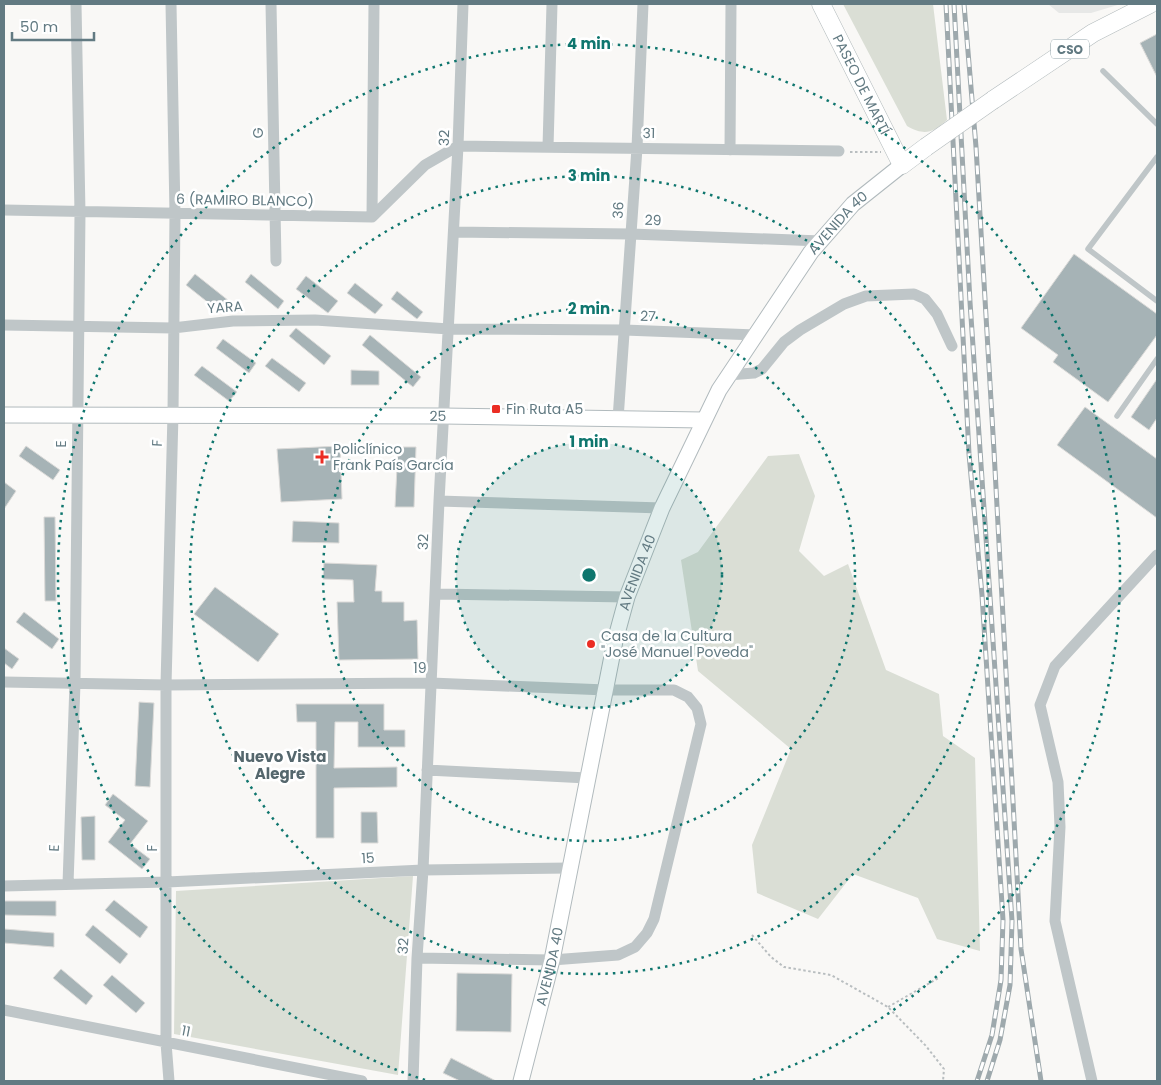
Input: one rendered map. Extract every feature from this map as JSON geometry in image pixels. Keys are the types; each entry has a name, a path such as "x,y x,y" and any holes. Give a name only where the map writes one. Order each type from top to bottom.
{"main road":[{"name":"PASEO DE MARTÍ","path":"821,4 899,159"},
{"name":"CSO","path":"899,159 926,147 1092,33 1150,4"},
{"path":"882,126 901,141 912,146 926,147"},
{"name":"AVENIDA 40","path":"521,1081 552,960 615,641 627,597 662,508 703,420 728,376 821,241 853,204 899,159"},
{"name":"25","path":"4,415 173,414 703,420"}],"street":[{"name":"E","path":"68,884 74,683 77,325 80,213 76,4"},
{"name":"F","path":"169,1081 166,1043 166,685 173,414 175,214 172,4"},
{"name":"G","path":"271,4 276,261"},
{"path":"372,217 374,4"},
{"name":"32","path":"413,1081 417,958 437,594 439,501 454,232 463,4"},
{"path":"548,147 552,4"},
{"path":"639,4 644,4"},
{"name":"36","path":"618,419 637,148 644,4"},
{"path":"730,150 731,4"},
{"path":"372,217 425,165 458,146"},
{"name":"31","path":"458,146 839,151"},
{"name":"6 (RAMIRO BLANCO)","path":"4,210 80,213 275,214 372,217"},
{"name":"29","path":"454,232 631,234 821,241"},
{"path":"728,376 754,373 762,369 784,342 800,330 844,304 866,296 914,294 925,299 937,314 952,346"},
{"name":"YARA","path":"4,325 173,328 233,321 315,320 449,329"},
{"name":"27","path":"449,329 624,330 756,335"},
{"path":"439,501 662,508"},
{"path":"1092,1081 1055,920 1060,827 1058,782 1040,705 1055,666 1157,555"},
{"path":"437,594 627,597"},
{"name":"19","path":"4,682 166,685 431,683 606,690 674,690 688,697 697,708 701,724 654,919 647,934 627,952 618,955 552,960"},
{"path":"427,770 587,778"},
{"name":"15","path":"4,886 167,882 423,870 570,868"},
{"path":"417,958 552,960"},
{"name":"11","path":"4,1010 362,1081"}],"lane":[{"path":"1103,71 1157,124"},
{"path":"1157,156 1088,249 1157,301"},
{"path":"1117,416 1157,359"}],"path":[{"path":"839,151 899,159"},
{"path":"752,935 771,957 784,967 831,976 888,1007 926,1046 944,1070 943,1081"},
{"path":"888,1007 940,977"}],"shaded area":[{"path":"843,4 933,4 947,120 928,132 919,131 907,126"},
{"path":"1048,4 1121,4 1091,13 1059,13"},
{"path":"799,454 815,496 799,551 824,576 848,564 886,670 939,694 943,736 975,758 980,951 937,939 918,898 853,874 818,919 757,893 752,845 791,749 698,671 681,560 698,552 768,456"},
{"path":"413,876 398,1075 174,1034 176,891"}],"building":[{"path":"1157,34 1157,77 1140,43"},
{"path":"1074,254 1157,314 1157,335 1108,402 1053,362 1058,355 1021,328"},
{"path":"195,274 229,301 220,312 186,285"},
{"path":"251,274 284,301 278,309 245,282"},
{"path":"306,276 338,301 328,313 296,289"},
{"path":"355,283 383,305 375,314 347,293"},
{"path":"397,291 423,312 417,319 391,299"},
{"path":"296,328 331,356 324,365 289,336"},
{"path":"370,335 421,377 413,387 362,345"},
{"path":"223,339 256,363 249,373 216,348"},
{"path":"272,358 306,383 299,392 265,366"},
{"path":"202,366 237,392 229,401 194,375"},
{"path":"351,370 379,371 379,385 351,385"},
{"path":"1157,379 1157,418 1149,430 1131,417"},
{"path":"1085,407 1157,459 1157,518 1057,445"},
{"path":"26,446 60,470 53,480 19,456"},
{"path":"340,446 342,499 281,502 277,449"},
{"path":"398,447 416,447 414,507 395,507"},
{"path":"4,482 16,491 4,509"},
{"path":"44,517 55,517 56,601 45,601"},
{"path":"293,521 339,523 339,543 292,542"},
{"path":"324,563 377,565 375,591 382,591 382,602 404,602 404,621 417,620 418,659 339,660 337,602 354,602 353,580 323,579"},
{"path":"215,587 279,634 258,662 194,614"},
{"path":"24,612 59,639 52,649 16,622"},
{"path":"4,648 19,659 12,669 4,663"},
{"path":"139,702 154,703 150,787 135,786"},
{"path":"296,704 384,704 384,730 405,730 405,747 358,747 358,722 335,722 334,768 397,767 397,787 334,788 334,838 316,838 316,722 297,722"},
{"path":"113,794 148,821 130,844 150,859 142,869 108,842 125,820 105,805"},
{"path":"361,812 377,812 378,843 361,843"},
{"path":"95,816 95,860 82,860 81,817"},
{"path":"114,900 148,927 140,938 105,910"},
{"path":"4,901 56,901 56,916 4,915"},
{"path":"93,925 128,954 120,964 85,935"},
{"path":"4,929 54,933 54,947 4,943"},
{"path":"61,969 93,996 86,1005 53,978"},
{"path":"457,973 512,974 511,1032 456,1031"},
{"path":"112,975 145,1003 136,1013 103,985"},
{"path":"451,1058 496,1081 460,1081 443,1073"}],"railway":[{"path":"946,4 969,454 982,595 1003,920 1001,980 992,1035 977,1081"},
{"path":"954,4 970,302 1012,921 1010,985 1000,1040 987,1081"},
{"path":"964,4 976,147 1021,949 1041,1081"}],"place":[{"name":"Fin Ruta A5","path":"496,409"},
{"name":"Policlínico Frank País García","path":"322,457"},
{"name":"Casa de la Cultura \"José Manuel Poveda\"","path":"591,644"}],"district":[{"name":"Nuevo Vista Alegre","path":"280,764"}]}
